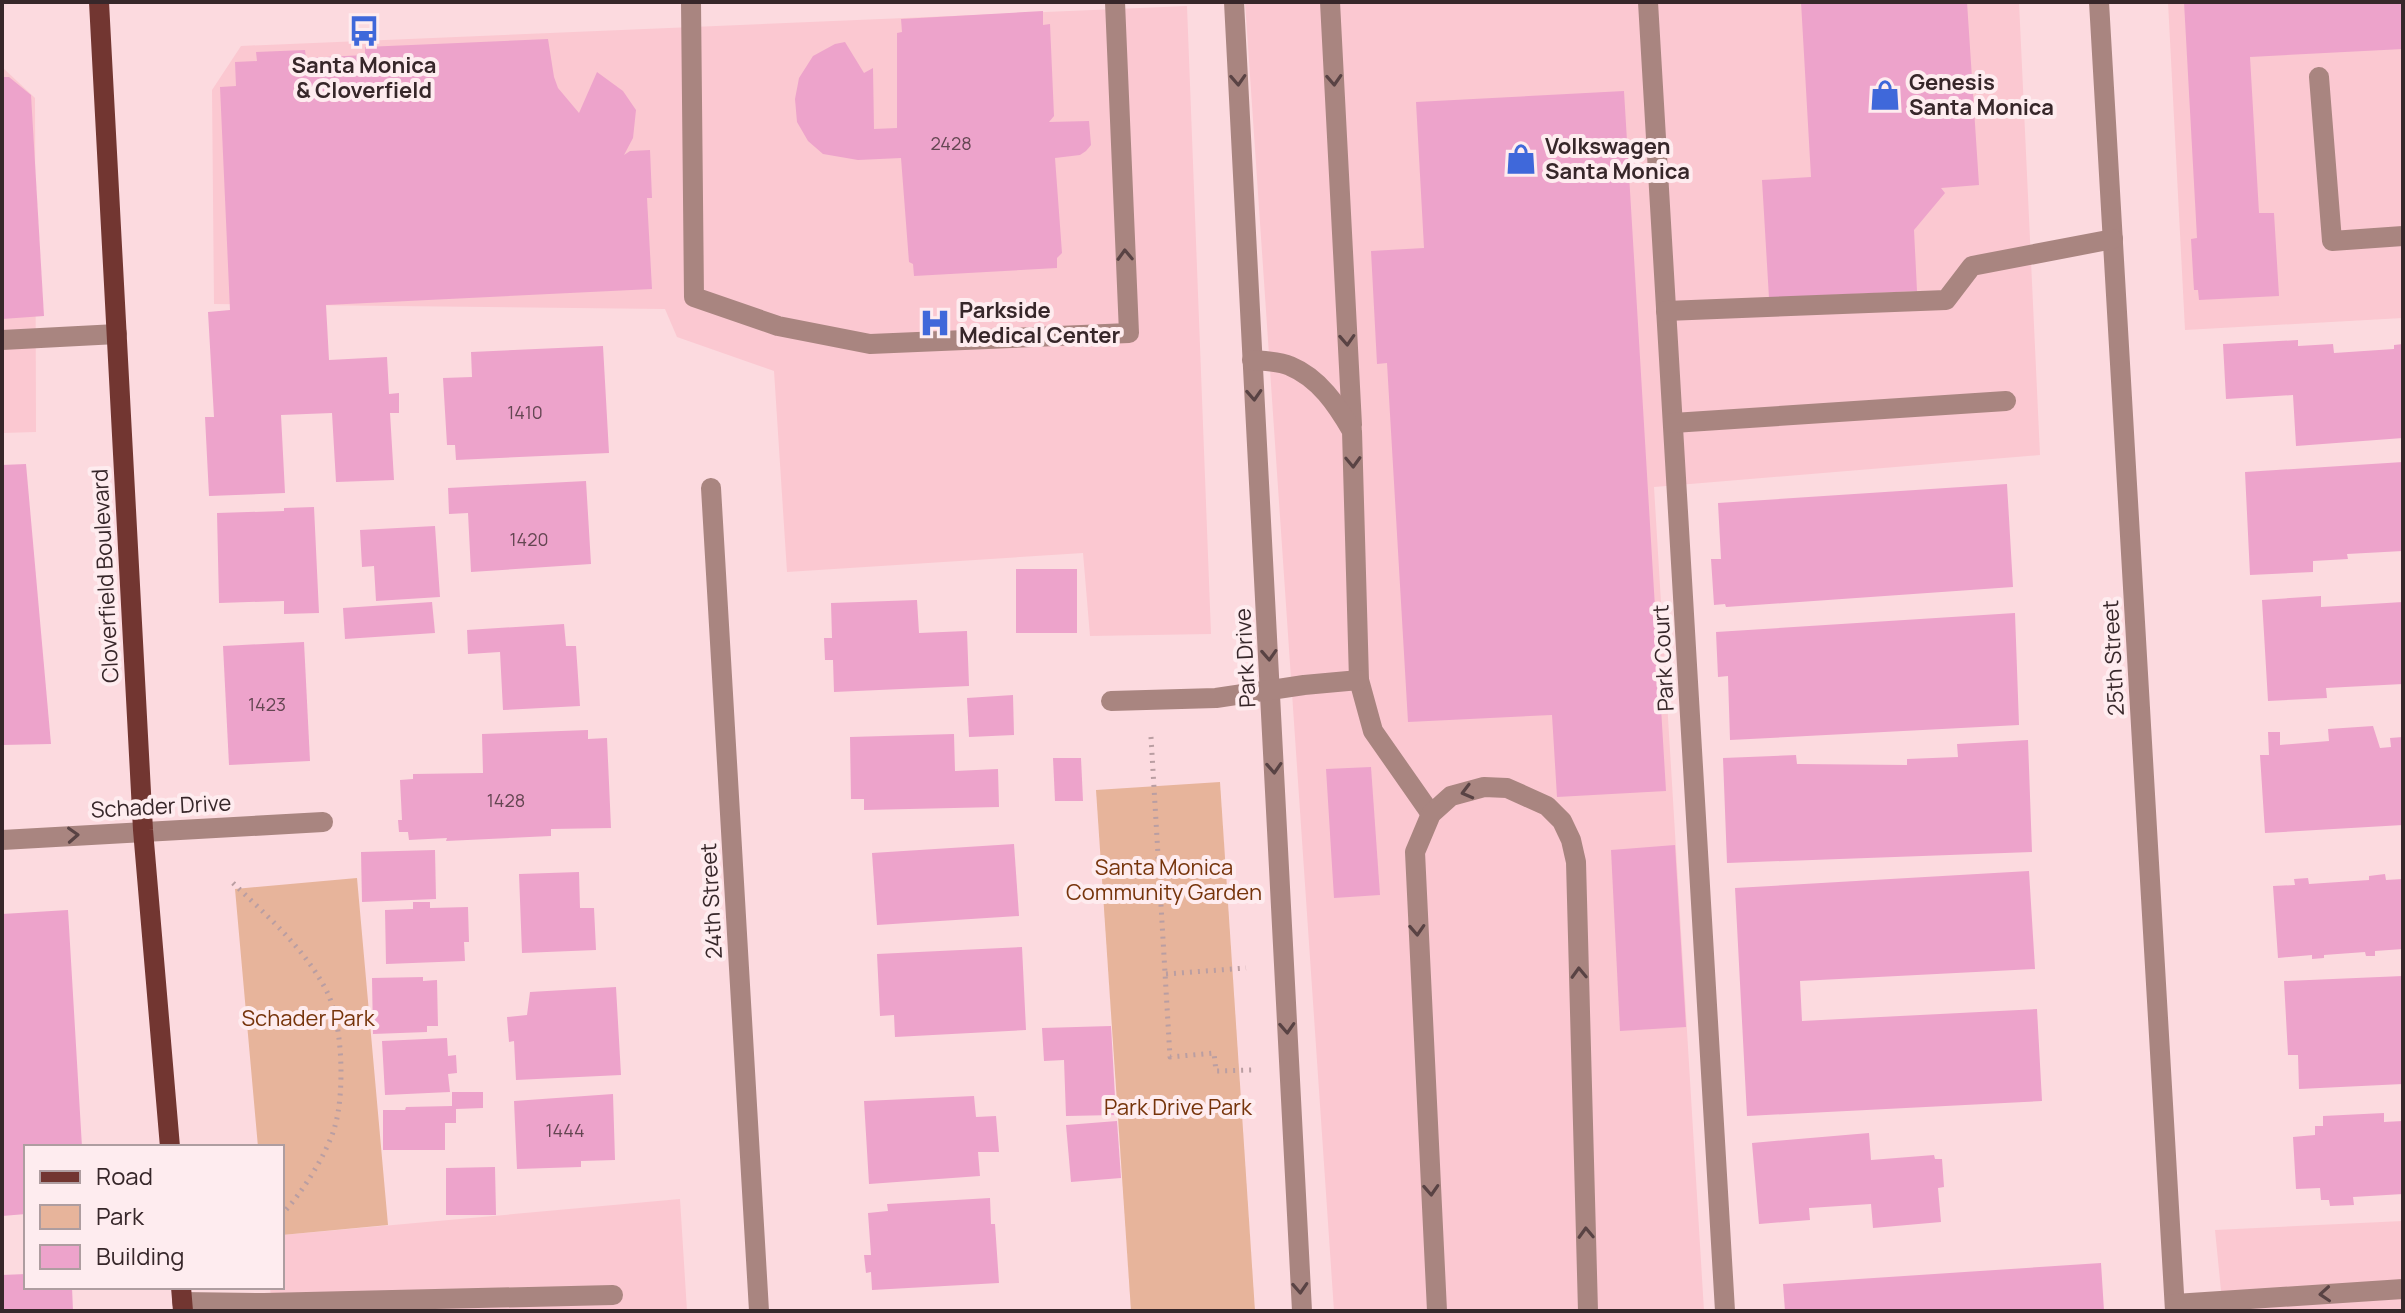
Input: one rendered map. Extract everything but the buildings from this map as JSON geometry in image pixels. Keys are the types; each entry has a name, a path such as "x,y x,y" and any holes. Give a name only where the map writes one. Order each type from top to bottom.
{"main road":[{"name":"Cloverfield Boulevard","path":"99,2 143,830 170,1145"}],"street":[{"path":"691,2 694,297 778,326 870,344 1129,333 1115,2"},
{"name":"Park Drive","path":"1234,2 1302,1311"},
{"path":"1330,2 1352,431 1359,680 1373,731 1431,814"},
{"name":"Park Court","path":"1648,2 1725,1311"},
{"name":"25th Street","path":"2099,2 2175,1308"},
{"path":"2319,77 2332,241 2403,236"},
{"path":"1666,311 1946,300 1972,266 2113,239"},
{"path":"2,340 117,334"},
{"path":"1252,360 1289,365 1309,378 1334,400 1352,431"},
{"path":"1673,423 2006,401"},
{"name":"24th Street","path":"711,488 759,1311"},
{"path":"1111,701 1216,698 1359,680"},
{"path":"1437,1311 1415,852 1431,814 1451,796 1484,787 1507,788 1547,806 1562,821 1576,862 1588,1311"},
{"name":"Schader Drive","path":"2,840 323,822"},
{"path":"2175,1308 2403,1289"},
{"path":"182,1300 264,1303 613,1295"}],"path":[{"path":"1148,700 1170,1057 1214,1053 1216,1071 1252,1070"},
{"path":"233,883 310,963 328,992 339,1035 339,1096 335,1127 309,1180 284,1211"},
{"path":"1166,974 1247,968"}],"shaded area":[{"path":"1245,2 2019,2 2040,455 1654,487 1704,1311 1334,1311"},
{"path":"2168,2 2403,2 2403,318 2185,330"},
{"name":"Parkside Medical Center","path":"1187,6 1211,634 1090,636 1083,553 787,572 774,371 677,337 665,309 214,304 212,90 241,46"},
{"path":"3,68 35,98 36,432 2,433"},
{"path":"680,1199 687,1311 272,1311 270,1289 284,1289 284,1235"},
{"path":"2403,1221 2403,1311 2223,1311 2215,1230"}],"green space":[{"name":"Park Drive Park","path":"1220,782 1255,1311 1131,1311 1096,790"},
{"name":"Schader Park","path":"357,878 388,1225 284,1235 284,1145 258,1145 235,889"}],"place":[{"name":"Santa Monica & Cloverfield","path":"364,31"},
{"name":"Genesis Santa Monica","path":"1885,95"},
{"name":"Volkswagen Santa Monica","path":"1521,159"},
{"name":"Parkside Medical Center","path":"935,323"}],"park label":[{"name":"Santa Monica Community Garden","path":"1164,880"}]}
